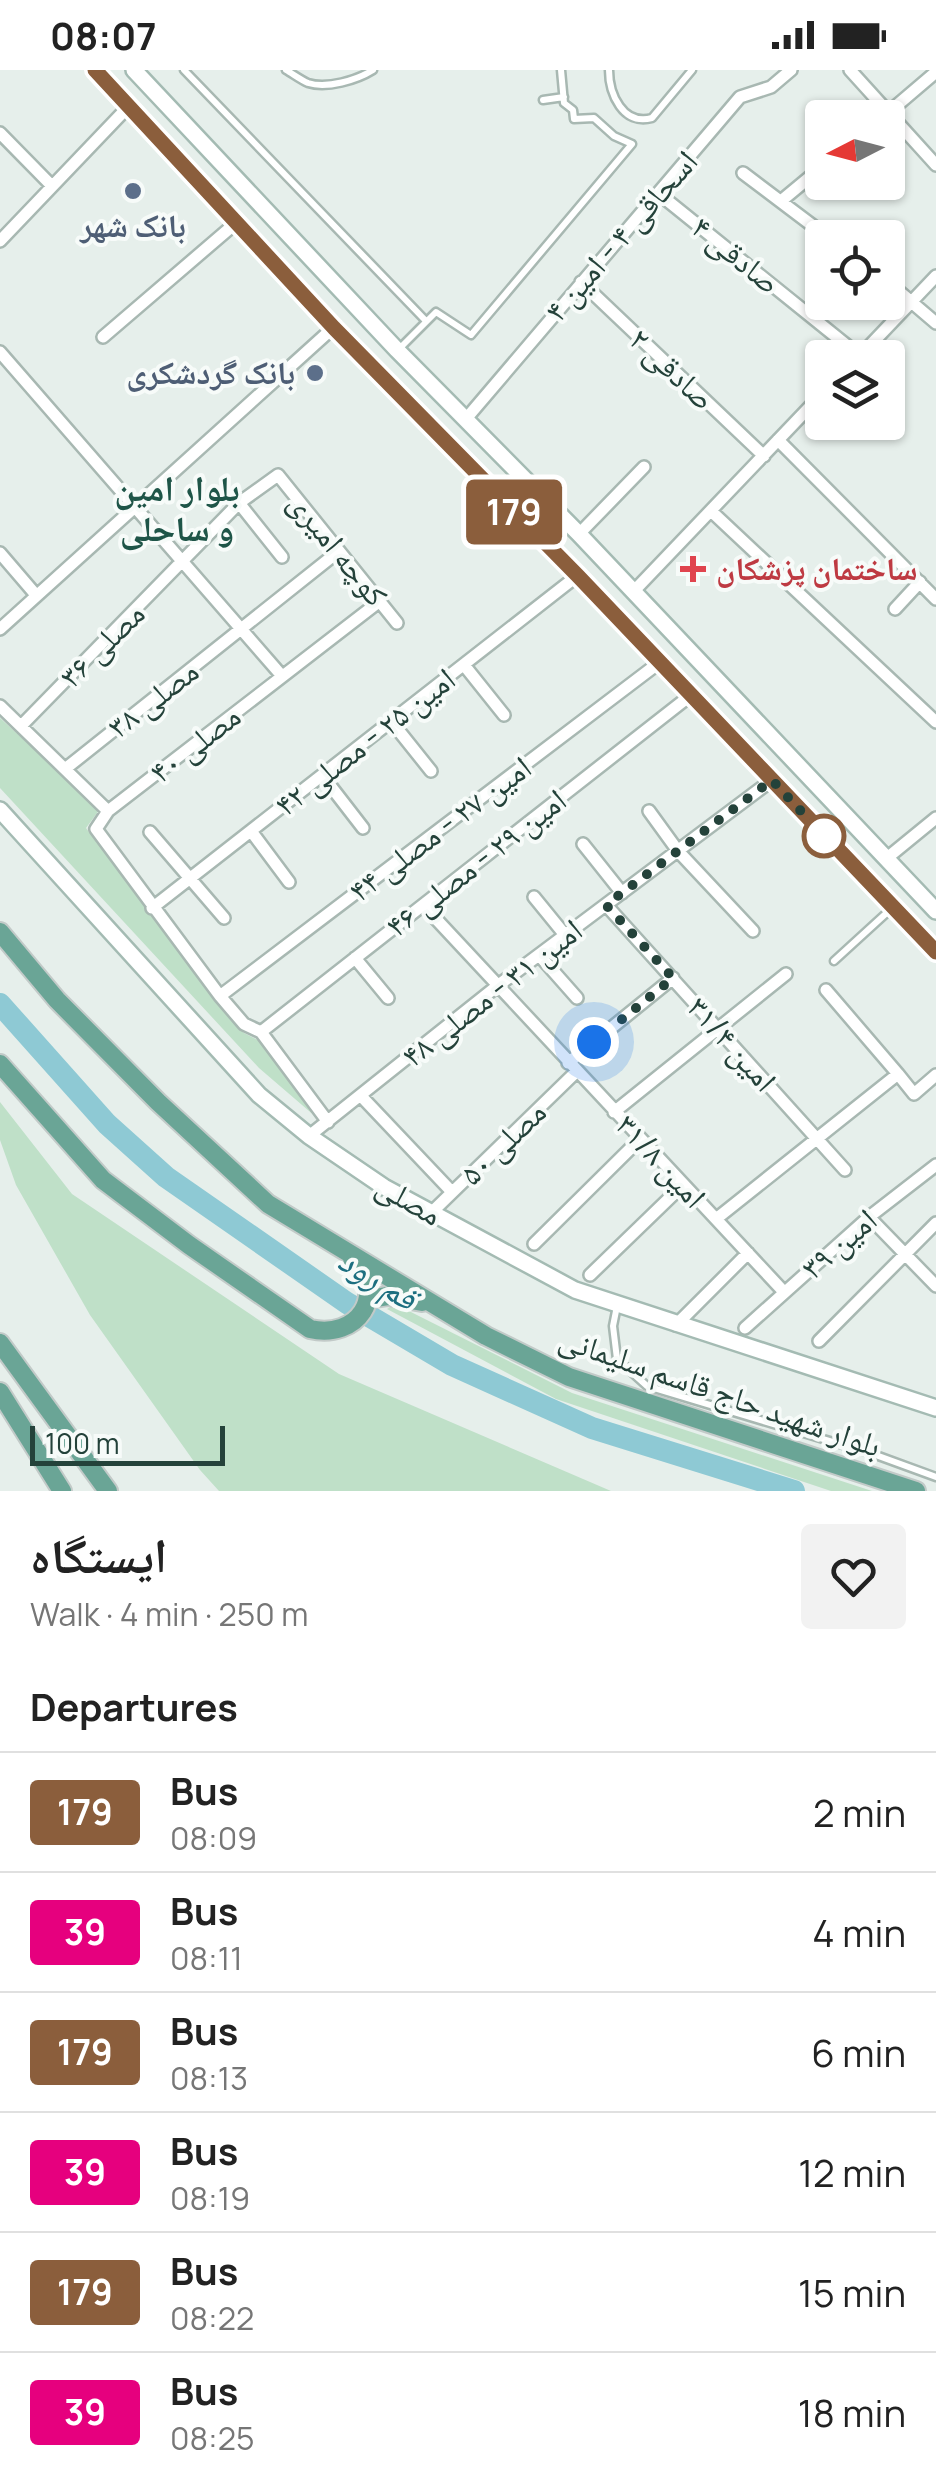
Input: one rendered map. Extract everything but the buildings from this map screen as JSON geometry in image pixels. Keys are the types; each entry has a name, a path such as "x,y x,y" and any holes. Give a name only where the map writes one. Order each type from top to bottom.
{"main road":[{"path":"95,70 334,328 578,576 936,952"},
{"path":"134,70 936,911"},
{"path":"612,614 632,592"},
{"name":"مصلی","path":"0,810 259,1094 309,1136 384,1187 574,1290 936,1408"},
{"name":"بلوار شهید حاج قاسم سلیمانی","path":"0,932 57,1000 268,1204 486,1336 593,1387 916,1491"},
{"path":"0,1064 103,1180 299,1323 324,1332 344,1330 369,1299 361,1268 338,1245"},
{"path":"369,1299 398,1296 438,1306"},
{"path":"0,1343 108,1491"},
{"path":"0,1392 62,1491"}],"street":[{"name":"اسحاقی ۴ - امین ۴","path":"464,420 740,97 771,86 791,70"},
{"path":"850,70 873,100"},
{"path":"903,100 936,72"},
{"path":"0,241 128,108"},
{"path":"0,133 52,186"},
{"path":"905,134 936,164"},
{"path":"743,173 805,220"},
{"path":"781,201 805,181"},
{"name":"صادقی ۴","path":"658,192 838,340"},
{"path":"103,337 237,222"},
{"path":"875,340 936,276"},
{"name":"صادقی ۲","path":"580,282 764,456"},
{"path":"905,295 936,323"},
{"path":"0,628 334,328"},
{"path":"0,352 282,676"},
{"path":"632,592 805,412"},
{"path":"778,440 936,598"},
{"path":"579,534 644,467"},
{"name":"مصلی ۳۶","path":"21,726 239,502 278,474"},
{"name":"کوچه امیری","path":"278,474 398,623"},
{"path":"239,502 282,557"},
{"path":"711,511 936,722"},
{"name":"مصلی ۳۸","path":"65,769 338,550"},
{"path":"0,553 36,595"},
{"name":"امین ۲۵ - مصلی ۴۲","path":"152,908 578,576"},
{"path":"895,609 920,582"},
{"name":"مصلی ۴۰","path":"108,811 380,601"},
{"name":"امین ۲۷ - مصلی ۴۴","path":"220,996 660,662"},
{"path":"464,665 504,716"},
{"name":"امین ۲۹ - مصلی ۴۶","path":"260,1032 691,695"},
{"path":"0,706 108,811 96,829 220,996 244,1024 260,1032 328,1122"},
{"path":"391,722 431,770"},
{"path":"322,776 364,828"},
{"name":"امین ۳۱ - مصلی ۴۸","path":"309,1136 496,987 772,780"},
{"path":"649,811 678,851 753,930"},
{"path":"886,858 936,818"},
{"path":"251,831 289,882"},
{"path":"150,832 224,918"},
{"path":"583,844 622,893"},
{"path":"534,896 564,935"},
{"name":"امین ۳۱/۸","path":"423,905 784,1292"},
{"name":"امین ۳۱/۴","path":"606,905 845,1170"},
{"path":"538,955 577,998"},
{"path":"355,958 388,998"},
{"path":"614,1112 786,974"},
{"name":"مصلی ۵۰","path":"430,1214 572,1067 673,978"},
{"path":"826,990 914,1094 936,1074"},
{"path":"716,1220 898,1074"},
{"path":"361,1096 452,1192"},
{"path":"534,1244 640,1139"},
{"name":"امین ۳۹","path":"744,1328 869,1217 936,1165"},
{"path":"590,1275 683,1185"},
{"path":"869,1217 936,1286"},
{"path":"819,1341 936,1223"},
{"path":"676,1325 748,1253"}],"lane":[{"path":"184,70 426,321"},
{"path":"286,70 308,83 324,84 350,80 374,70"},
{"path":"398,350 436,312 471,335 632,144 614,136 594,118 574,119 573,110 564,103 560,70"},
{"path":"608,70 614,98 623,112 643,121 652,118 692,70"},
{"path":"543,100 564,98"},
{"path":"834,961 893,907"},
{"path":"618,1305 613,1326 618,1359 647,1386 936,1477"}],"green space":[{"path":"0,718 100,809 86,828 244,1033 260,1041 310,1100 316,1117 259,1068 0,788"},
{"path":"0,1102 72,1194 339,1374 611,1491 219,1491 90,1315 16,1185 0,1140"},
{"path":"395,1304 572,1393 872,1491 831,1491 556,1399 387,1309"}],"waterway":[{"name":"قم رود","path":"0,1004 107,1124 166,1177 347,1303 452,1365 592,1428 794,1491"}],"bus line":[{"name":"179","path":"95,70 334,328 578,576 936,952"}],"place":[{"name":"بانک شهر","path":"133,191"},
{"name":"بانک گردشکری","path":"315,373"},
{"name":"ساختمان پزشکان","path":"693,569"}],"district":[{"name":"بلوار امین و ساحلی","path":"177,509"}],"route":[{"path":"594,1042 673,978 606,905 772,780 824,836"}]}
